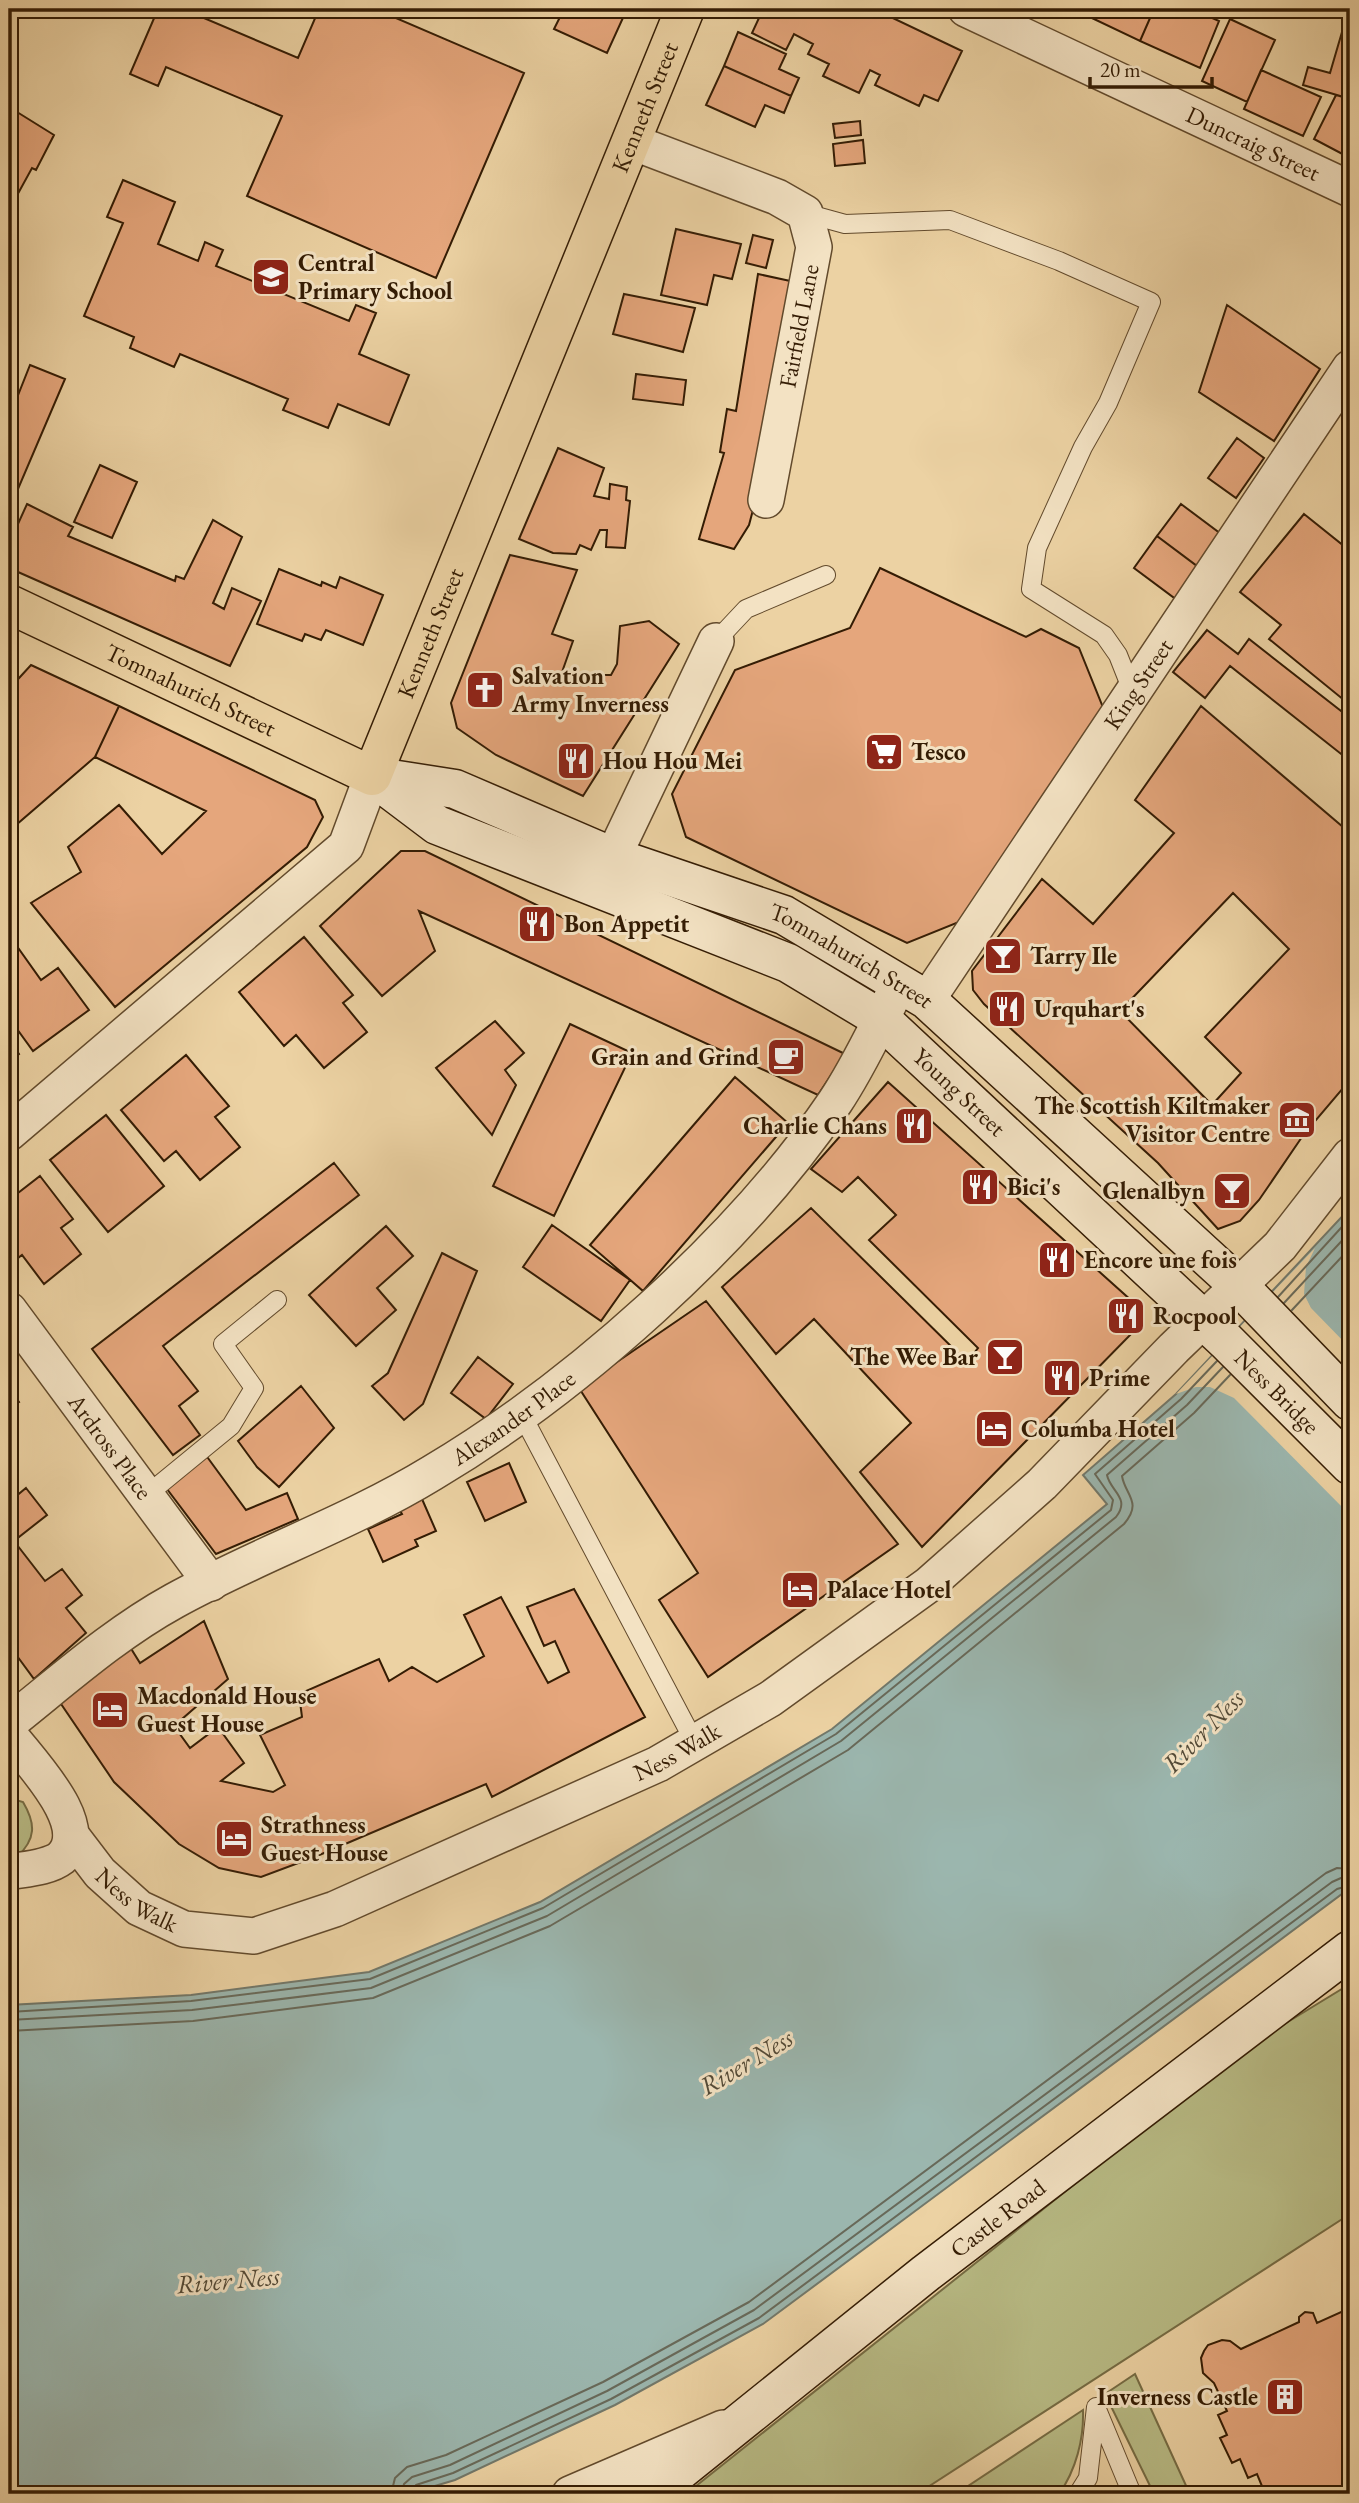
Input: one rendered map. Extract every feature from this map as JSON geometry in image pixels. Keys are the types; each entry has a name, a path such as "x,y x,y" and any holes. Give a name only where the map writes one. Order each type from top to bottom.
{"highway":[{"name":"Kenneth Street","path":"372,776 685,9"},
{"name":"Tomnahurich Street","path":"9,604 372,776"}],"main road":[{"name":"Tomnahurich Street","path":"372,776 455,789 613,856 784,915 914,990 891,1027 788,963 437,825 372,776"},
{"name":"Young Street","path":"914,990 1249,1296"},
{"name":"Young Street","path":"891,1027 1215,1331"},
{"name":"Ness Bridge","path":"1249,1296 1350,1401"},
{"name":"Ness Bridge","path":"1215,1331 1350,1465"},
{"name":"Castle Road","path":"651,2494 926,2273 1350,1950"}],"street":[{"name":"Duncraig Street","path":"966,9 1350,189"},
{"path":"632,142 777,197 805,213"},
{"name":"Fairfield Lane","path":"766,500 814,247 805,213"},
{"name":"King Street","path":"914,990 1133,692 1350,368"},
{"path":"613,856 716,641"},
{"name":"Kenneth Street","path":"9,1133 346,846 372,776"},
{"name":"Alexander Place","path":"9,1723 130,1628 174,1601 428,1476 473,1448 578,1369 682,1279 765,1191 891,1027"},
{"name":"Ness Walk","path":"9,1734 60,1801 71,1823 71,1835 100,1873 139,1908 184,1928 254,1936 335,1909 658,1764 770,1699 928,1585 1215,1331 1249,1296 1280,1246 1350,1156"},
{"name":"Ardross Place","path":"9,1310 148,1494 211,1583"},
{"path":"9,1872 60,1859 68,1848 71,1835"},
{"path":"570,2494 749,2416"}],"lane":[{"path":"805,213 845,224 950,220 1059,261 1151,302 1108,403 1083,447 1037,548 1031,589 1104,635 1118,655 1133,692"},
{"path":"716,641 747,609 826,575"},
{"path":"148,1494 231,1426 254,1388 223,1344 277,1300"},
{"path":"521,1413 695,1743"},
{"path":"1078,2494 1088,2478 1096,2407 1132,2494"}],"green space":[{"path":"9,1798 23,1802 32,1824 28,1844 17,1857 9,1856"},
{"path":"1350,1984 1350,2214 917,2494 686,2494 1185,2096 1273,2031"},
{"path":"1135,2374 1190,2494 1154,2494 1105,2394"},
{"path":"1083,2410 1078,2454 1059,2494 956,2494"}],"water":[{"name":"River Ness","path":"1350,1208 1350,1904 1342,1894 763,2324 615,2405 455,2480 408,2494 9,2494 9,2005 191,1995 369,1972 540,1902 832,1729 1107,1504 1083,1475 1176,1394"}],"pier":[{"path":"1315,1248 1306,1267 1304,1294 1311,1308 1350,1348 1350,1515 1234,1398 1210,1387 1196,1387 1176,1394"}],"building":[{"path":"158,9 194,9 192,13 298,58 319,9 375,9 524,73 436,278 247,196 282,116 166,67 158,86 130,74"},
{"path":"564,9 627,9 607,53 554,29"},
{"path":"747,9 874,9 962,51 938,101 924,95 919,106 875,85 880,75 870,70 859,93 823,76 829,64 808,54 813,44 794,34 786,50 752,33 759,18 746,12"},
{"path":"1073,9 1154,9 1140,41"},
{"path":"1154,9 1201,9 1199,12 1219,21 1200,68 1140,41"},
{"path":"1230,19 1275,40 1247,102 1202,81"},
{"path":"738,32 786,54 779,69 799,78 791,96 724,66"},
{"path":"1342,32 1350,35 1350,88 1347,98 1303,85 1308,67 1330,73"},
{"path":"724,66 791,96 784,113 765,105 755,127 706,105"},
{"path":"1261,70 1321,97 1303,136 1244,109"},
{"path":"1336,95 1350,99 1350,158 1314,139"},
{"path":"9,107 54,135 36,170 32,168 9,210"},
{"path":"860,121 861,135 835,138 833,124"},
{"path":"863,140 865,163 835,166 833,144"},
{"path":"123,180 175,202 158,244 198,261 205,242 223,250 216,266 349,321 356,305 376,313 359,354 409,375 389,425 338,404 328,428 283,410 288,399 180,354 174,367 130,348 134,337 84,316 123,223 107,217"},
{"path":"676,229 741,244 732,279 714,275 707,305 661,295"},
{"path":"753,235 773,240 766,268 746,263"},
{"path":"758,274 795,282 767,457 749,525 734,549 699,539 724,453 720,452 727,409 736,411"},
{"path":"624,294 695,308 683,352 613,334"},
{"path":"1227,305 1320,369 1274,441 1199,392"},
{"path":"30,365 65,379 9,510 9,418"},
{"path":"636,374 686,380 683,405 633,399"},
{"path":"1237,438 1264,458 1236,498 1208,478"},
{"path":"558,448 604,468 594,496 609,499 610,484 627,487 626,500 630,501 625,548 606,547 607,530 600,530 591,550 580,545 576,554 553,553 519,539"},
{"path":"100,465 137,482 112,538 74,522"},
{"path":"27,504 73,527 68,536 175,581 176,576 184,579 213,520 242,537 213,603 224,609 232,588 261,601 230,666 9,568 9,520 18,524"},
{"path":"1181,504 1225,537 1201,569 1157,536"},
{"path":"1304,514 1344,546 1350,539 1350,705 1269,639 1281,625 1240,592"},
{"path":"1157,536 1201,569 1177,600 1134,568"},
{"path":"510,555 577,570 552,634 573,641 561,675 611,675 617,664 620,626 649,621 679,644 583,796 496,755 457,728 451,703"},
{"name":"Tesco","path":"880,568 1026,637 1041,629 1079,648 1104,710 959,922 907,943 686,837 672,794 735,670 850,628"},
{"path":"279,569 321,586 322,582 336,588 340,577 383,595 363,645 326,630 321,640 305,634 302,641 257,624"},
{"path":"1207,630 1238,654 1249,639 1350,718 1350,761 1230,666 1205,698 1173,672"},
{"path":"31,665 119,706 95,757 9,831 9,689"},
{"path":"119,706 315,800 323,817 307,847 115,1007 31,903 81,872 68,847 119,805 162,854 206,811 95,757"},
{"path":"1201,706 1350,833 1350,1080 1304,1134 1259,1200 1240,1221 1218,1229 1158,1163 984,1004 973,990 972,971 1042,879 1093,924 1174,833 1135,800","holes":["1233,893 1289,949 1205,1037 1241,1073 1212,1105 1120,1011"]},
{"path":"401,851 425,851 845,1054 818,1095 419,911 435,951 382,996 320,926"},
{"path":"9,935 41,980 58,968 89,1010 33,1051 9,1018"},
{"path":"304,937 353,995 343,1003 367,1032 324,1068 296,1035 284,1046 239,992"},
{"path":"495,1021 524,1053 505,1070 516,1085 492,1135 436,1068"},
{"path":"570,1024 632,1053 554,1216 493,1186"},
{"path":"9,1039 19,1054 9,1062"},
{"path":"186,1055 229,1106 215,1117 240,1147 200,1180 176,1151 164,1161 121,1110"},
{"path":"735,1077 788,1123 643,1291 590,1245"},
{"path":"888,1082 1133,1302 1142,1315 1138,1327 922,1547 860,1472 911,1423 814,1319 776,1354 722,1287 811,1208 967,1362 978,1348 869,1240 896,1215 858,1177 842,1192 811,1169"},
{"path":"106,1115 164,1186 108,1232 50,1160"},
{"path":"334,1163 359,1195 163,1346 198,1391 179,1406 200,1435 173,1455 92,1349"},
{"path":"40,1176 73,1219 61,1228 81,1254 44,1284 22,1255 9,1265 9,1200"},
{"path":"552,1225 630,1280 601,1321 523,1267"},
{"path":"386,1226 413,1256 377,1288 396,1310 356,1346 309,1295"},
{"path":"442,1253 477,1271 423,1404 404,1420 372,1386 388,1373"},
{"path":"706,1301 898,1544 708,1677 659,1600 698,1573 579,1388"},
{"path":"478,1357 513,1384 486,1419 451,1393"},
{"path":"301,1386 334,1428 279,1487 257,1467 238,1441"},
{"path":"9,1388 19,1402 9,1409"},
{"path":"205,1454 246,1510 287,1493 298,1519 216,1554 164,1485"},
{"path":"509,1463 526,1502 485,1521 467,1482"},
{"path":"26,1488 47,1515 14,1541 45,1581 62,1569 82,1595 66,1608 86,1633 34,1679 9,1645 9,1502"},
{"path":"422,1499 436,1531 415,1540 418,1546 383,1562 368,1529 402,1514 399,1509"},
{"path":"574,1589 645,1717 492,1797 486,1784 261,1877 219,1868 179,1844 114,1782 57,1698 130,1647 140,1663 204,1621 228,1679 174,1726 190,1748 218,1727 244,1763 221,1781 273,1792 285,1785 260,1735 302,1717 299,1694 379,1659 389,1681 412,1667 437,1682 484,1656 464,1615 501,1597 548,1683 569,1672 555,1641 544,1646 527,1607"},
{"name":"Inverness Castle","path":"1350,2308 1350,2488 1337,2494 1262,2494 1264,2491 1257,2474 1248,2478 1240,2459 1232,2463 1220,2438 1227,2435 1218,2415 1227,2411 1214,2383 1203,2373 1201,2358 1204,2351 1208,2345 1222,2340 1230,2341 1241,2349 1299,2322 1299,2317 1305,2312 1313,2313 1317,2323"}],"place":[{"name":"Central Primary School","path":"271,277"},
{"name":"Salvation Army Inverness","path":"485,690"},
{"name":"Tesco","path":"884,752"},
{"name":"Hou Hou Mei","path":"576,761"},
{"name":"Bon Appetit","path":"537,924"},
{"name":"Tarry Ile","path":"1003,956"},
{"name":"Urquhart's","path":"1007,1009"},
{"name":"Grain and Grind","path":"786,1057"},
{"name":"The Scottish Kiltmaker Visitor Centre","path":"1297,1120"},
{"name":"Charlie Chans","path":"914,1126"},
{"name":"Bici's","path":"980,1187"},
{"name":"Glenalbyn","path":"1232,1191"},
{"name":"Encore une fois","path":"1057,1260"},
{"name":"Rocpool","path":"1126,1316"},
{"name":"The Wee Bar","path":"1005,1357"},
{"name":"Prime","path":"1062,1378"},
{"name":"Columba Hotel","path":"994,1429"},
{"name":"Palace Hotel","path":"800,1590"},
{"name":"Macdonald House Guest House","path":"110,1710"},
{"name":"Strathness Guest House","path":"234,1839"},
{"name":"Inverness Castle","path":"1285,2397"}]}
